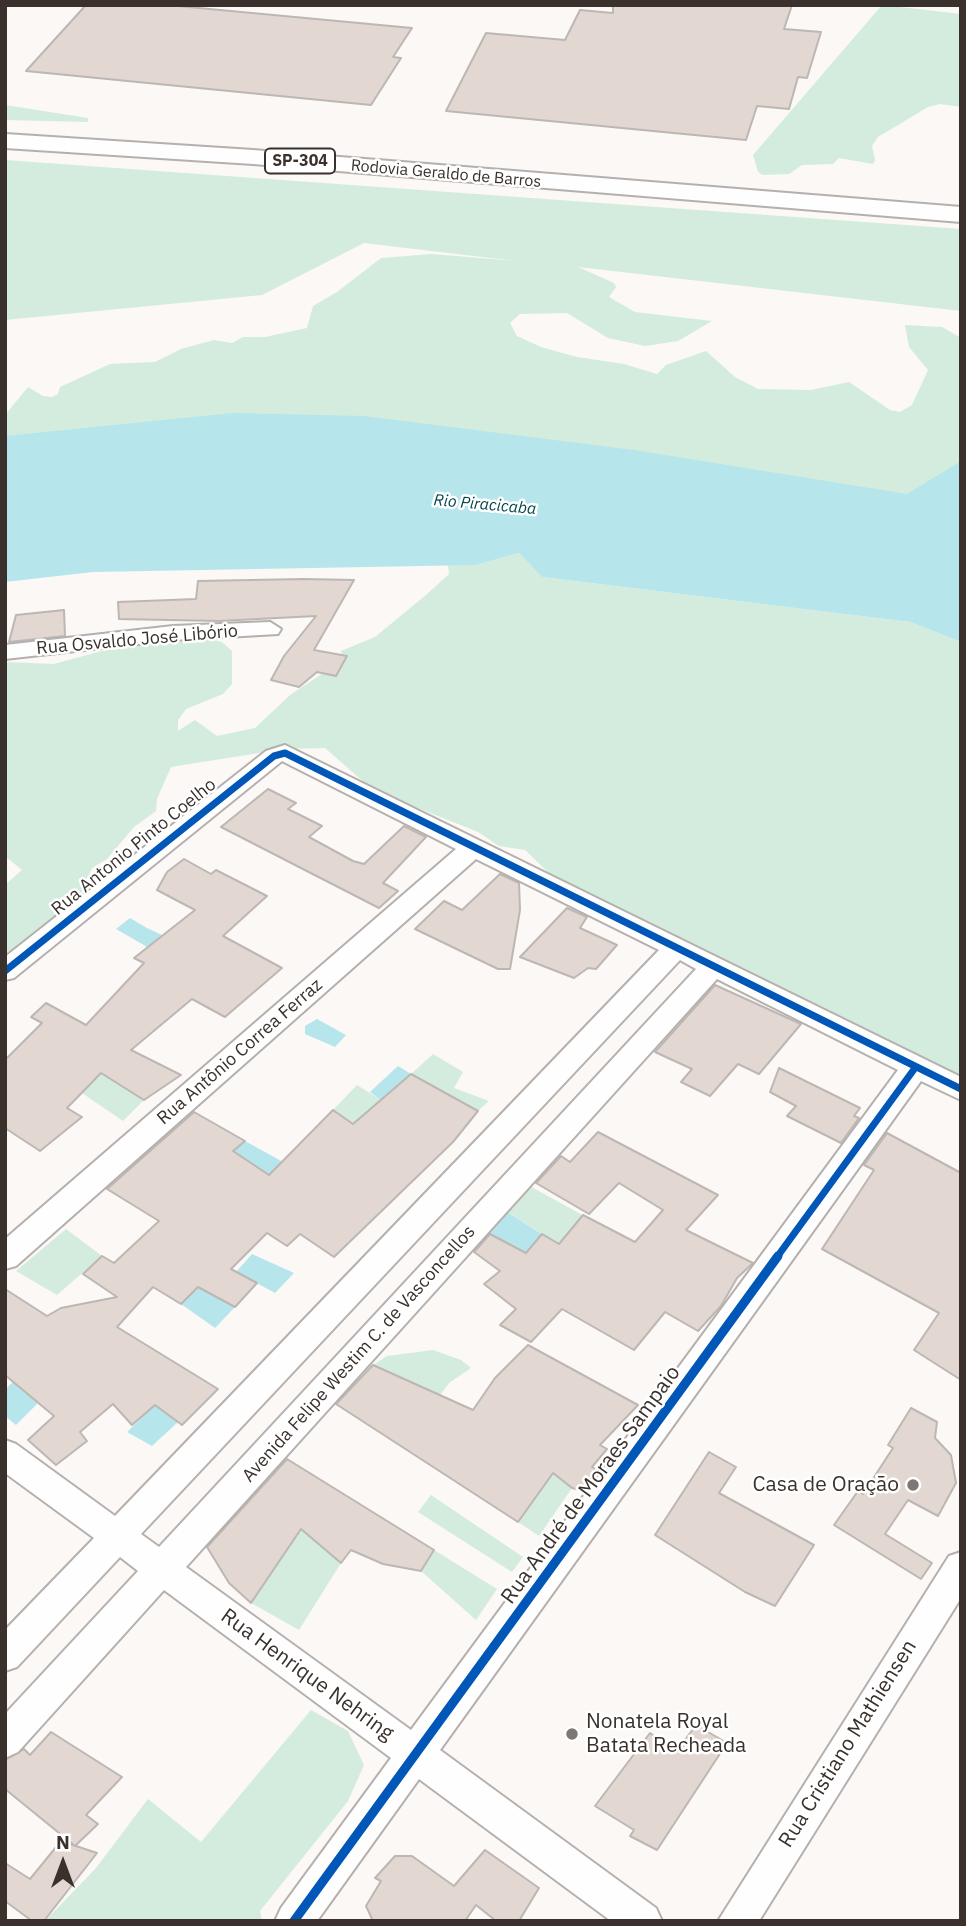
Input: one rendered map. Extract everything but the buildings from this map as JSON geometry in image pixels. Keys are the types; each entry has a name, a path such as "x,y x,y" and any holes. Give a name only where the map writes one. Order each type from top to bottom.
{"highway":[{"name":"Rodovia Geraldo de Barros","path":"5,141 253,157 961,215"},
{"name":"Rodovia Geraldo de Barros","path":"594,187 825,190 961,203"}],"street":[{"name":"Rua Osvaldo José Libório","path":"5,652 173,633 270,629"},
{"name":"Rua Antonio Pinto Coelho","path":"5,971 274,756 285,753 475,846"},
{"path":"475,846 675,949 961,1089"},
{"name":"Rua Antônio Correa Ferraz","path":"5,1258 475,846"},
{"path":"5,1655 675,949"},
{"name":"Avenida Felipe Westim C. de Vasconcellos","path":"5,1740 713,967"},
{"name":"Rua André de Moraes Sampaio","path":"294,1921 915,1068"},
{"name":"Rua Henrique Nehring","path":"5,1454 643,1921"},
{"name":"Rua Cristiano Mathiensen","path":"737,1921 961,1567"}],"green space":[{"path":"882,5 961,14 961,107 940,104 928,107 878,137 872,146 875,160 873,164 839,158 833,164 802,165 789,174 763,175 758,172 753,155"},
{"path":"5,105 88,118 88,122 5,120"},
{"path":"5,160 961,229 961,311 578,267 614,283 616,287 609,297 635,312 712,321 678,341 645,346 608,338 567,313 520,314 510,323 517,336 541,347 577,357 624,364 657,374 666,365 706,351 735,377 758,389 811,390 849,382 890,410 900,412 912,405 928,370 909,347 905,325 942,327 961,338 961,478 910,498 5,454 5,415 28,387 43,396 52,397 58,394 60,387 110,364 155,362 181,349 214,340 232,343 243,337 265,337 307,328 313,306 337,292 381,258 432,254 516,261 364,243 262,295 5,320"},
{"path":"519,553 542,577 910,622 961,642 961,1077 589,894 549,873 525,850 499,846 478,832 373,790 325,748 284,749 171,767 157,799 156,811 134,827 107,859 92,868 79,898 55,926 5,959 5,885 22,870 5,856 5,662 54,664 131,643 206,638 222,642 232,651 232,684 223,694 186,709 178,720 178,731 195,720 217,736 255,728 290,695 343,660 341,651 375,637 426,595 449,574 448,565 476,565"},
{"path":"433,1054 463,1072 454,1088 489,1101 478,1111 411,1074"},
{"path":"99,1072 144,1100 123,1121 82,1093"},
{"path":"357,1085 381,1100 362,1129 333,1110"},
{"path":"517,1179 588,1218 559,1244 496,1205"},
{"path":"66,1229 102,1256 57,1295 16,1271"},
{"path":"433,1350 461,1360 471,1368 449,1383 440,1395 373,1365 387,1356"},
{"path":"552,1473 572,1488 539,1536 518,1522"},
{"path":"431,1495 523,1557 512,1572 418,1512"},
{"path":"310,1517 341,1563 299,1630 251,1603"},
{"path":"434,1550 497,1589 476,1620 421,1571"},
{"path":"311,1710 348,1731 364,1765 348,1801 260,1911 262,1921 45,1921 96,1868 148,1799 201,1842"}],"water":[{"name":"Rio Piracicaba","path":"233,413 364,416 634,450 907,494 961,461 961,642 910,622 542,577 519,553 476,565 93,572 5,582 5,436"},
{"path":"130,918 164,936 149,948 116,929"},
{"path":"317,1019 346,1035 335,1047 305,1034 305,1026"},
{"path":"398,1066 411,1074 381,1100 370,1092"},
{"path":"245,1141 283,1162 268,1177 231,1153"},
{"path":"496,1205 542,1234 526,1252 477,1227"},
{"path":"252,1254 294,1273 275,1293 236,1272"},
{"path":"198,1287 235,1307 215,1328 181,1304"},
{"path":"49,1345 78,1363 16,1425 5,1416 5,1390"},
{"path":"155,1405 178,1422 152,1446 127,1432"}],"cycle path":[{"path":"5,971 274,756 285,753 961,1089"},
{"path":"294,1921 915,1068"}],"place":[{"name":"Casa de Oração","path":"913,1485"},
{"name":"Nonatela Royal Batata Recheada","path":"572,1734"}]}
